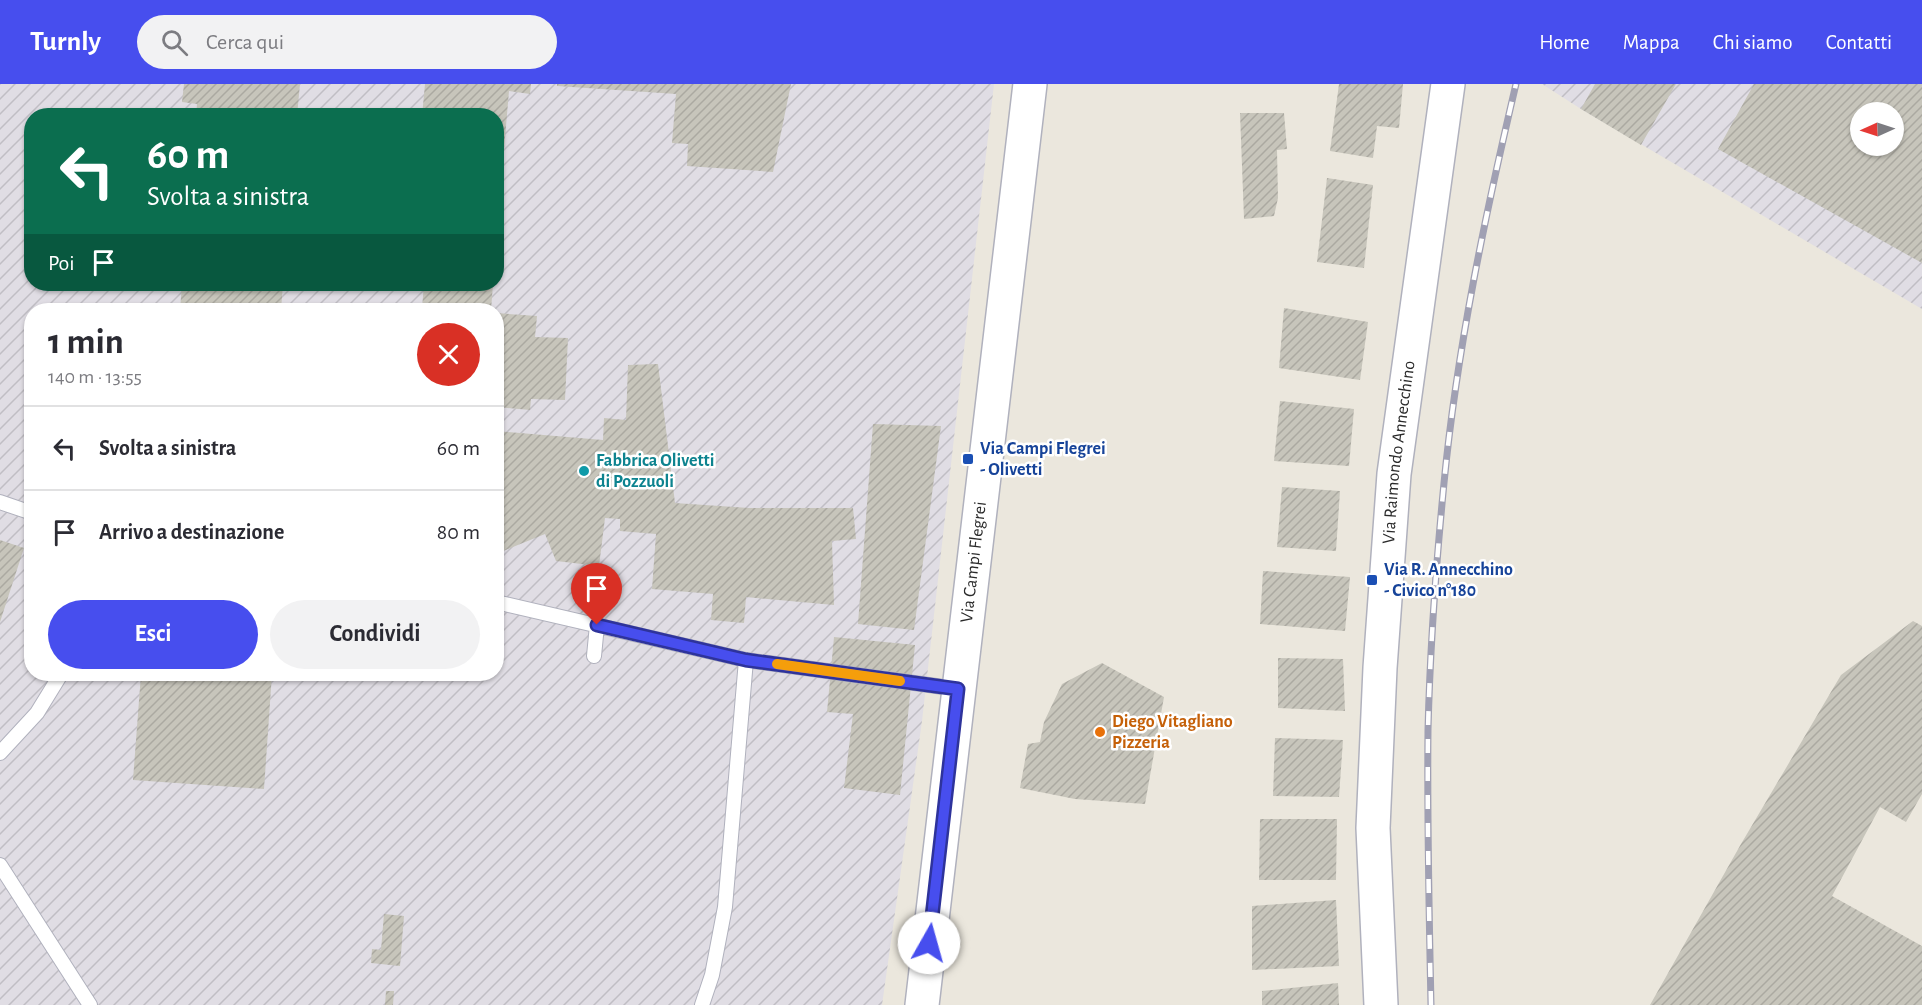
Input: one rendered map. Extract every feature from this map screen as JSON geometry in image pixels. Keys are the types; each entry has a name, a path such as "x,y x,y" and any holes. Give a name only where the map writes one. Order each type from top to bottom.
{"main road":[{"name":"Via Campi Flegrei","path":"922,1005 1030,84"},
{"name":"Via Raimondo Annecchino","path":"1381,1005 1373,828 1380,668 1394,474 1448,84"}],"lane":[{"path":"0,502 24,510"},
{"path":"504,604 746,660 958,689"},
{"path":"594,656 597,625"},
{"path":"702,1005 712,975 725,907 746,660"},
{"path":"0,753 37,713 57,681"},
{"path":"0,865 90,1005"}],"shaded area":[{"path":"0,84 994,84 922,721 882,1005 0,1005"},
{"path":"1542,84 1922,84 1922,309 1581,109"}],"building":[{"path":"184,84 300,84 298,108 197,108 197,104 182,102"},
{"path":"425,84 531,84 530,94 509,91 504,150 504,108 423,108"},
{"path":"557,84 791,84 773,172 687,166 688,144 672,143 676,94 557,86"},
{"path":"1339,84 1403,84 1399,128 1377,126 1373,158 1330,151"},
{"path":"1595,84 1676,84 1641,145 1581,109"},
{"path":"1754,84 1922,84 1922,263 1718,149"},
{"path":"1240,113 1284,113 1287,149 1277,150 1278,198 1274,216 1244,219"},
{"path":"1327,178 1373,185 1364,268 1317,262"},
{"path":"181,291 282,291 282,303 181,303"},
{"path":"423,291 492,291 492,303 422,303"},
{"path":"1284,308 1368,322 1360,380 1279,368"},
{"path":"504,314 537,316 535,337 568,338 565,400 531,399 530,410 504,408"},
{"path":"658,364 675,503 749,508 853,508 856,539 832,541 834,605 746,597 744,623 711,620 713,594 652,589 656,534 620,531 620,519 605,518 599,566 556,561 545,534 504,551 504,432 603,440 604,418 626,420 628,365"},
{"path":"1280,401 1354,409 1349,466 1274,461"},
{"path":"873,424 941,426 914,630 858,624"},
{"path":"1282,487 1340,491 1336,551 1277,547"},
{"path":"0,540 24,548 0,622"},
{"path":"1263,571 1350,577 1345,631 1260,624"},
{"path":"1913,621 1922,626 1922,794 1906,822 1880,807 1832,896 1922,946 1922,1005 1650,1005 1741,844 1841,675"},
{"path":"834,637 915,645 900,795 844,788 853,714 827,712"},
{"path":"1278,658 1343,659 1345,711 1278,708"},
{"name":"Diego Vitagliano Pizzeria","path":"1102,663 1164,697 1145,804 1075,799 1020,788 1028,744 1040,742 1044,722 1062,684"},
{"path":"140,681 272,681 264,789 133,780"},
{"path":"1275,738 1343,740 1339,797 1273,796"},
{"path":"1260,819 1337,819 1336,880 1259,880"},
{"path":"1336,900 1339,966 1252,970 1252,906"},
{"path":"384,914 404,916 400,966 371,963 372,949 381,950"},
{"path":"1338,983 1339,1005 1262,1005 1262,991"},
{"path":"386,991 394,991 393,1005 385,1005"}],"railway":[{"path":"1431,1005 1428,730 1441,514 1464,333 1483,233 1516,84"}],"slow traffic":[{"path":"777,664 900,681"}],"place":[{"name":"Via Campi Flegrei - Olivetti","path":"968,459"},
{"name":"Fabbrica Olivetti di Pozzuoli","path":"584,471"},
{"name":"Via R. Annecchino - Civico n°180","path":"1372,580"},
{"name":"Diego Vitagliano Pizzeria","path":"1100,732"}],"route":[{"path":"597,625 746,660 958,689 929,943"}]}
